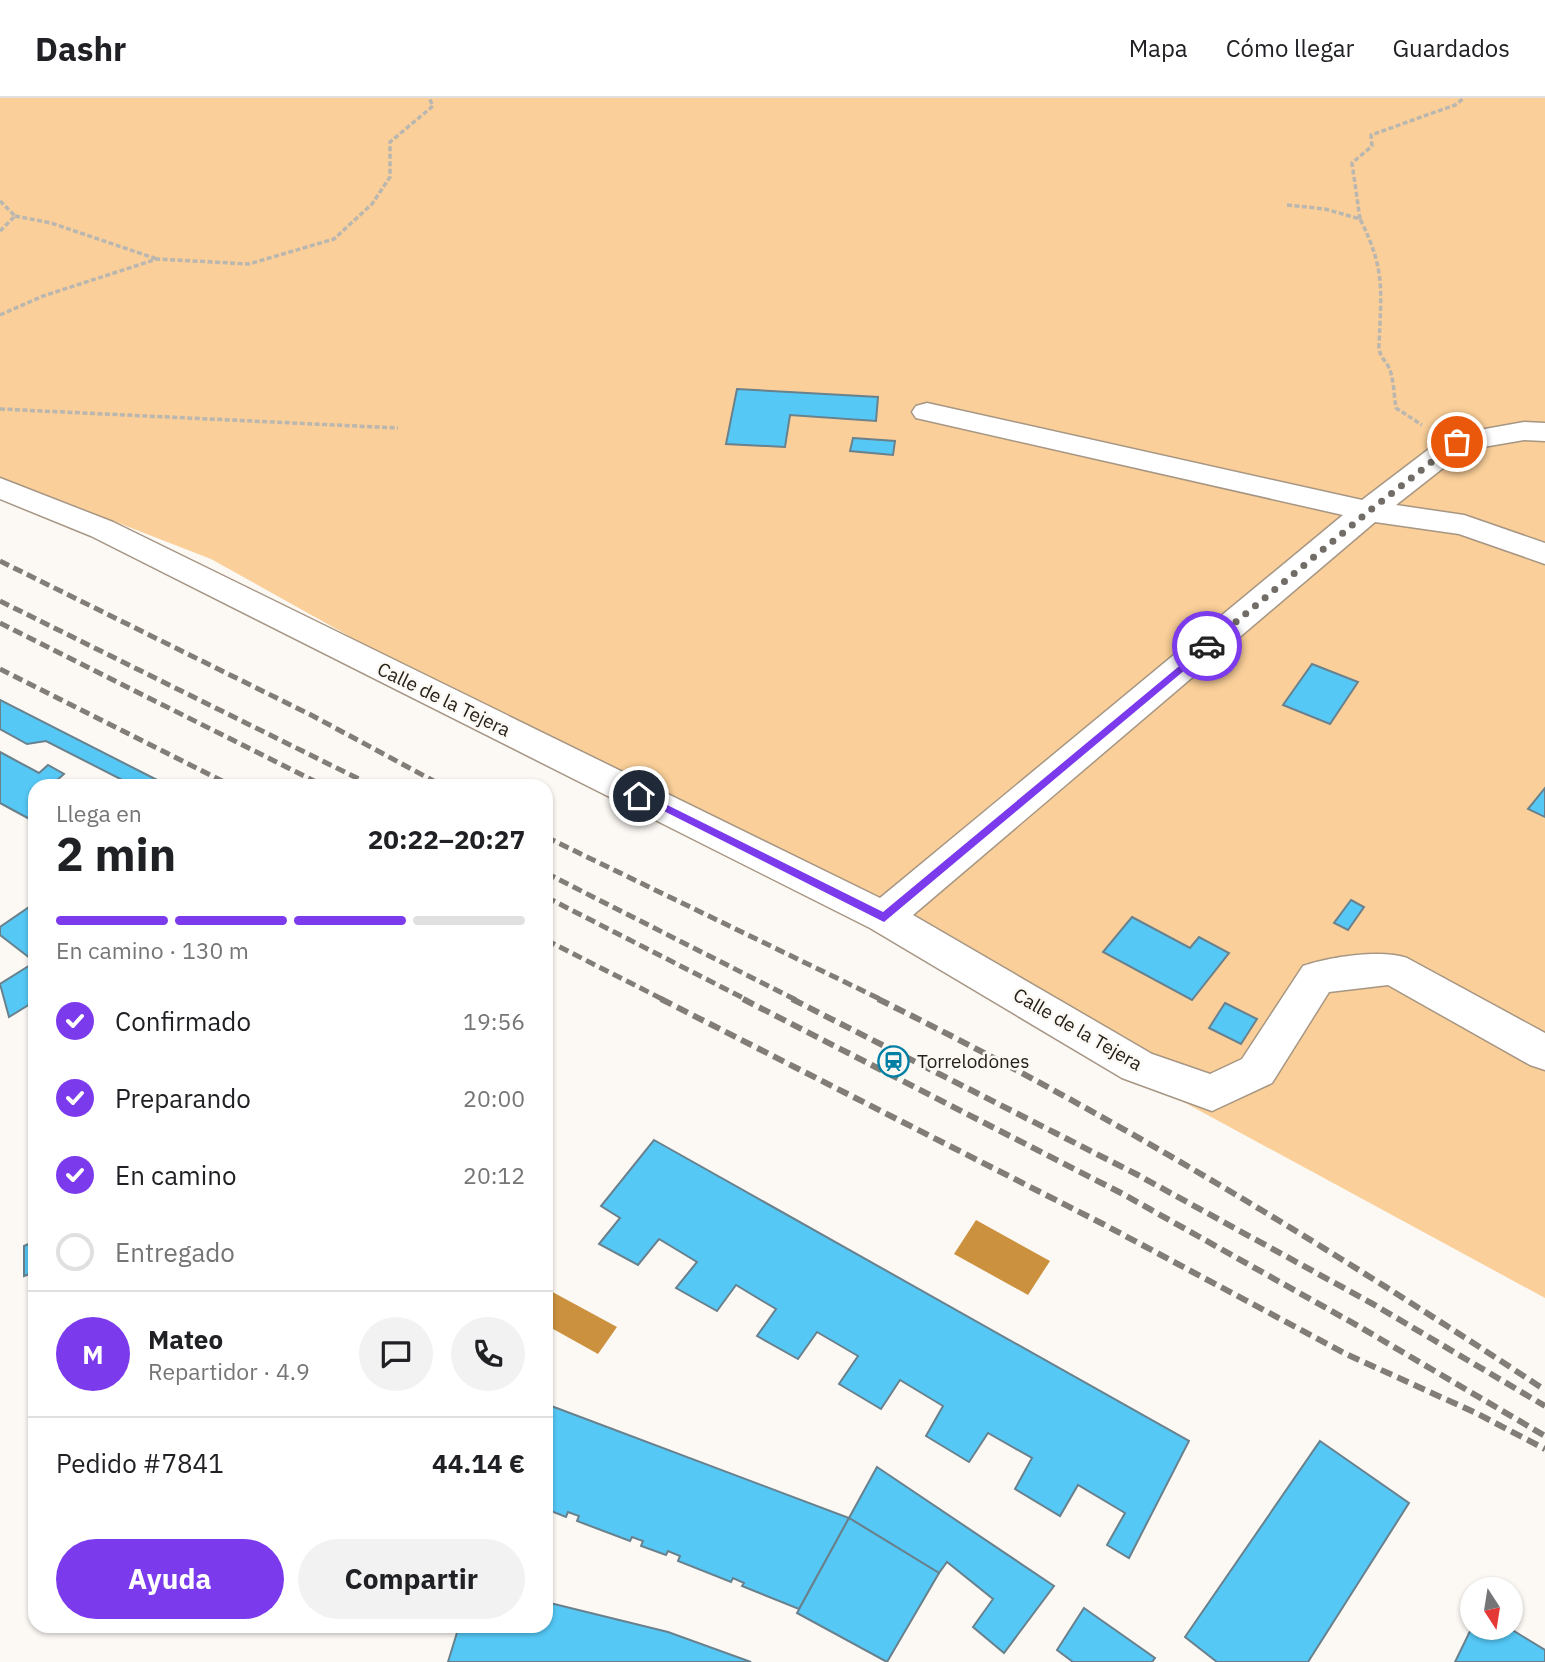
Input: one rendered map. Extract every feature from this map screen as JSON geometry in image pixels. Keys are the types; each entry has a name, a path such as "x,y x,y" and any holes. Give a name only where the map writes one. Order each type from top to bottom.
{"street":[{"path":"927,412 1368,512 1464,525 1545,554"},
{"path":"884,917 1368,512 1457,442 1524,431 1545,432"},
{"name":"Calle de la Tejera","path":"0,488 102,529 884,917 1138,1066 1212,1093 1257,1071 1317,978 1393,970 1545,1054"}],"path":[{"path":"0,201 15,216 51,223 158,259 249,264 334,239 372,204 390,177 390,142 433,106 429,98"},
{"path":"1457,442 1396,408 1390,370 1378,349 1383,329 1382,287 1373,240 1360,219 1352,163 1372,146 1371,135 1455,104 1464,98"},
{"path":"1287,205 1325,209 1360,219"},
{"path":"0,231 15,216"},
{"path":"0,315 53,292 158,259"},
{"path":"0,409 398,428"}],"shaded area":[{"path":"0,98 1545,98 1545,1298 1191,1106 211,559 0,477"},
{"path":"976,1220 1050,1261 1028,1295 954,1254"},
{"path":"553,1292 617,1327 598,1354 553,1329"}],"building":[{"path":"737,389 878,397 876,421 790,415 785,447 726,444"},
{"path":"853,438 895,441 893,455 850,451"},
{"path":"1312,664 1358,682 1330,724 1283,705"},
{"path":"0,700 155,779 120,779 46,741 27,744 0,729"},
{"path":"0,752 39,773 48,765 64,774 58,779 28,779 28,818 0,803"},
{"path":"1545,788 1545,817 1528,809"},
{"path":"1351,900 1364,907 1348,930 1334,923"},
{"path":"28,908 28,957 0,935 0,927"},
{"path":"1132,917 1190,948 1199,937 1229,953 1192,1000 1103,952"},
{"path":"28,966 28,1005 9,1017 0,984"},
{"path":"1225,1003 1257,1019 1241,1044 1209,1028"},
{"path":"654,1140 1189,1441 1129,1558 1107,1545 1125,1513 1078,1485 1060,1516 1015,1489 1032,1458 988,1433 969,1462 926,1436 943,1406 900,1380 881,1409 839,1384 858,1356 817,1332 798,1359 757,1336 776,1309 736,1285 717,1311 676,1288 697,1262 659,1239 638,1265 599,1244 620,1218 601,1206"},
{"path":"28,1244 28,1275 24,1276 24,1246"},
{"path":"553,1407 849,1518 799,1609 742,1586 744,1583 733,1578 731,1582 678,1561 680,1556 668,1551 666,1555 641,1546 643,1541 632,1537 630,1541 577,1521 579,1516 568,1512 566,1517 553,1512"},
{"path":"1320,1441 1409,1503 1308,1662 1217,1662 1185,1637"},
{"path":"877,1467 1054,1586 1004,1653 973,1627 993,1599 947,1562 939,1573 849,1518"},
{"path":"849,1518 939,1573 887,1662 797,1613"},
{"path":"553,1604 668,1632 751,1662 448,1662 457,1633 553,1633"},
{"path":"1084,1608 1155,1658 1152,1662 1073,1662 1057,1650"},
{"path":"1523,1637 1545,1650 1545,1662 1455,1662 1466,1640 1523,1640"}],"railway":[{"path":"0,561 313,716 430,779"},
{"path":"0,601 359,779"},
{"path":"0,623 310,779"},
{"path":"0,669 218,779"},
{"path":"553,840 882,1000"},
{"path":"553,877 796,1000"},
{"path":"553,901 747,1000"},
{"path":"553,944 664,1000"},
{"path":"661,999 1103,1224 1346,1354 1476,1413 1545,1449"},
{"path":"743,999 1123,1194 1360,1327 1545,1436"},
{"path":"792,999 1136,1174 1373,1304 1545,1406"},
{"path":"878,999 1050,1088 1218,1184 1383,1285 1545,1390"}],"way so far":[{"path":"1207,646 1457,442"}],"place":[{"name":"Torrelodones","path":"894,1061"}],"route":[{"path":"639,796 884,917 1207,646"}]}
